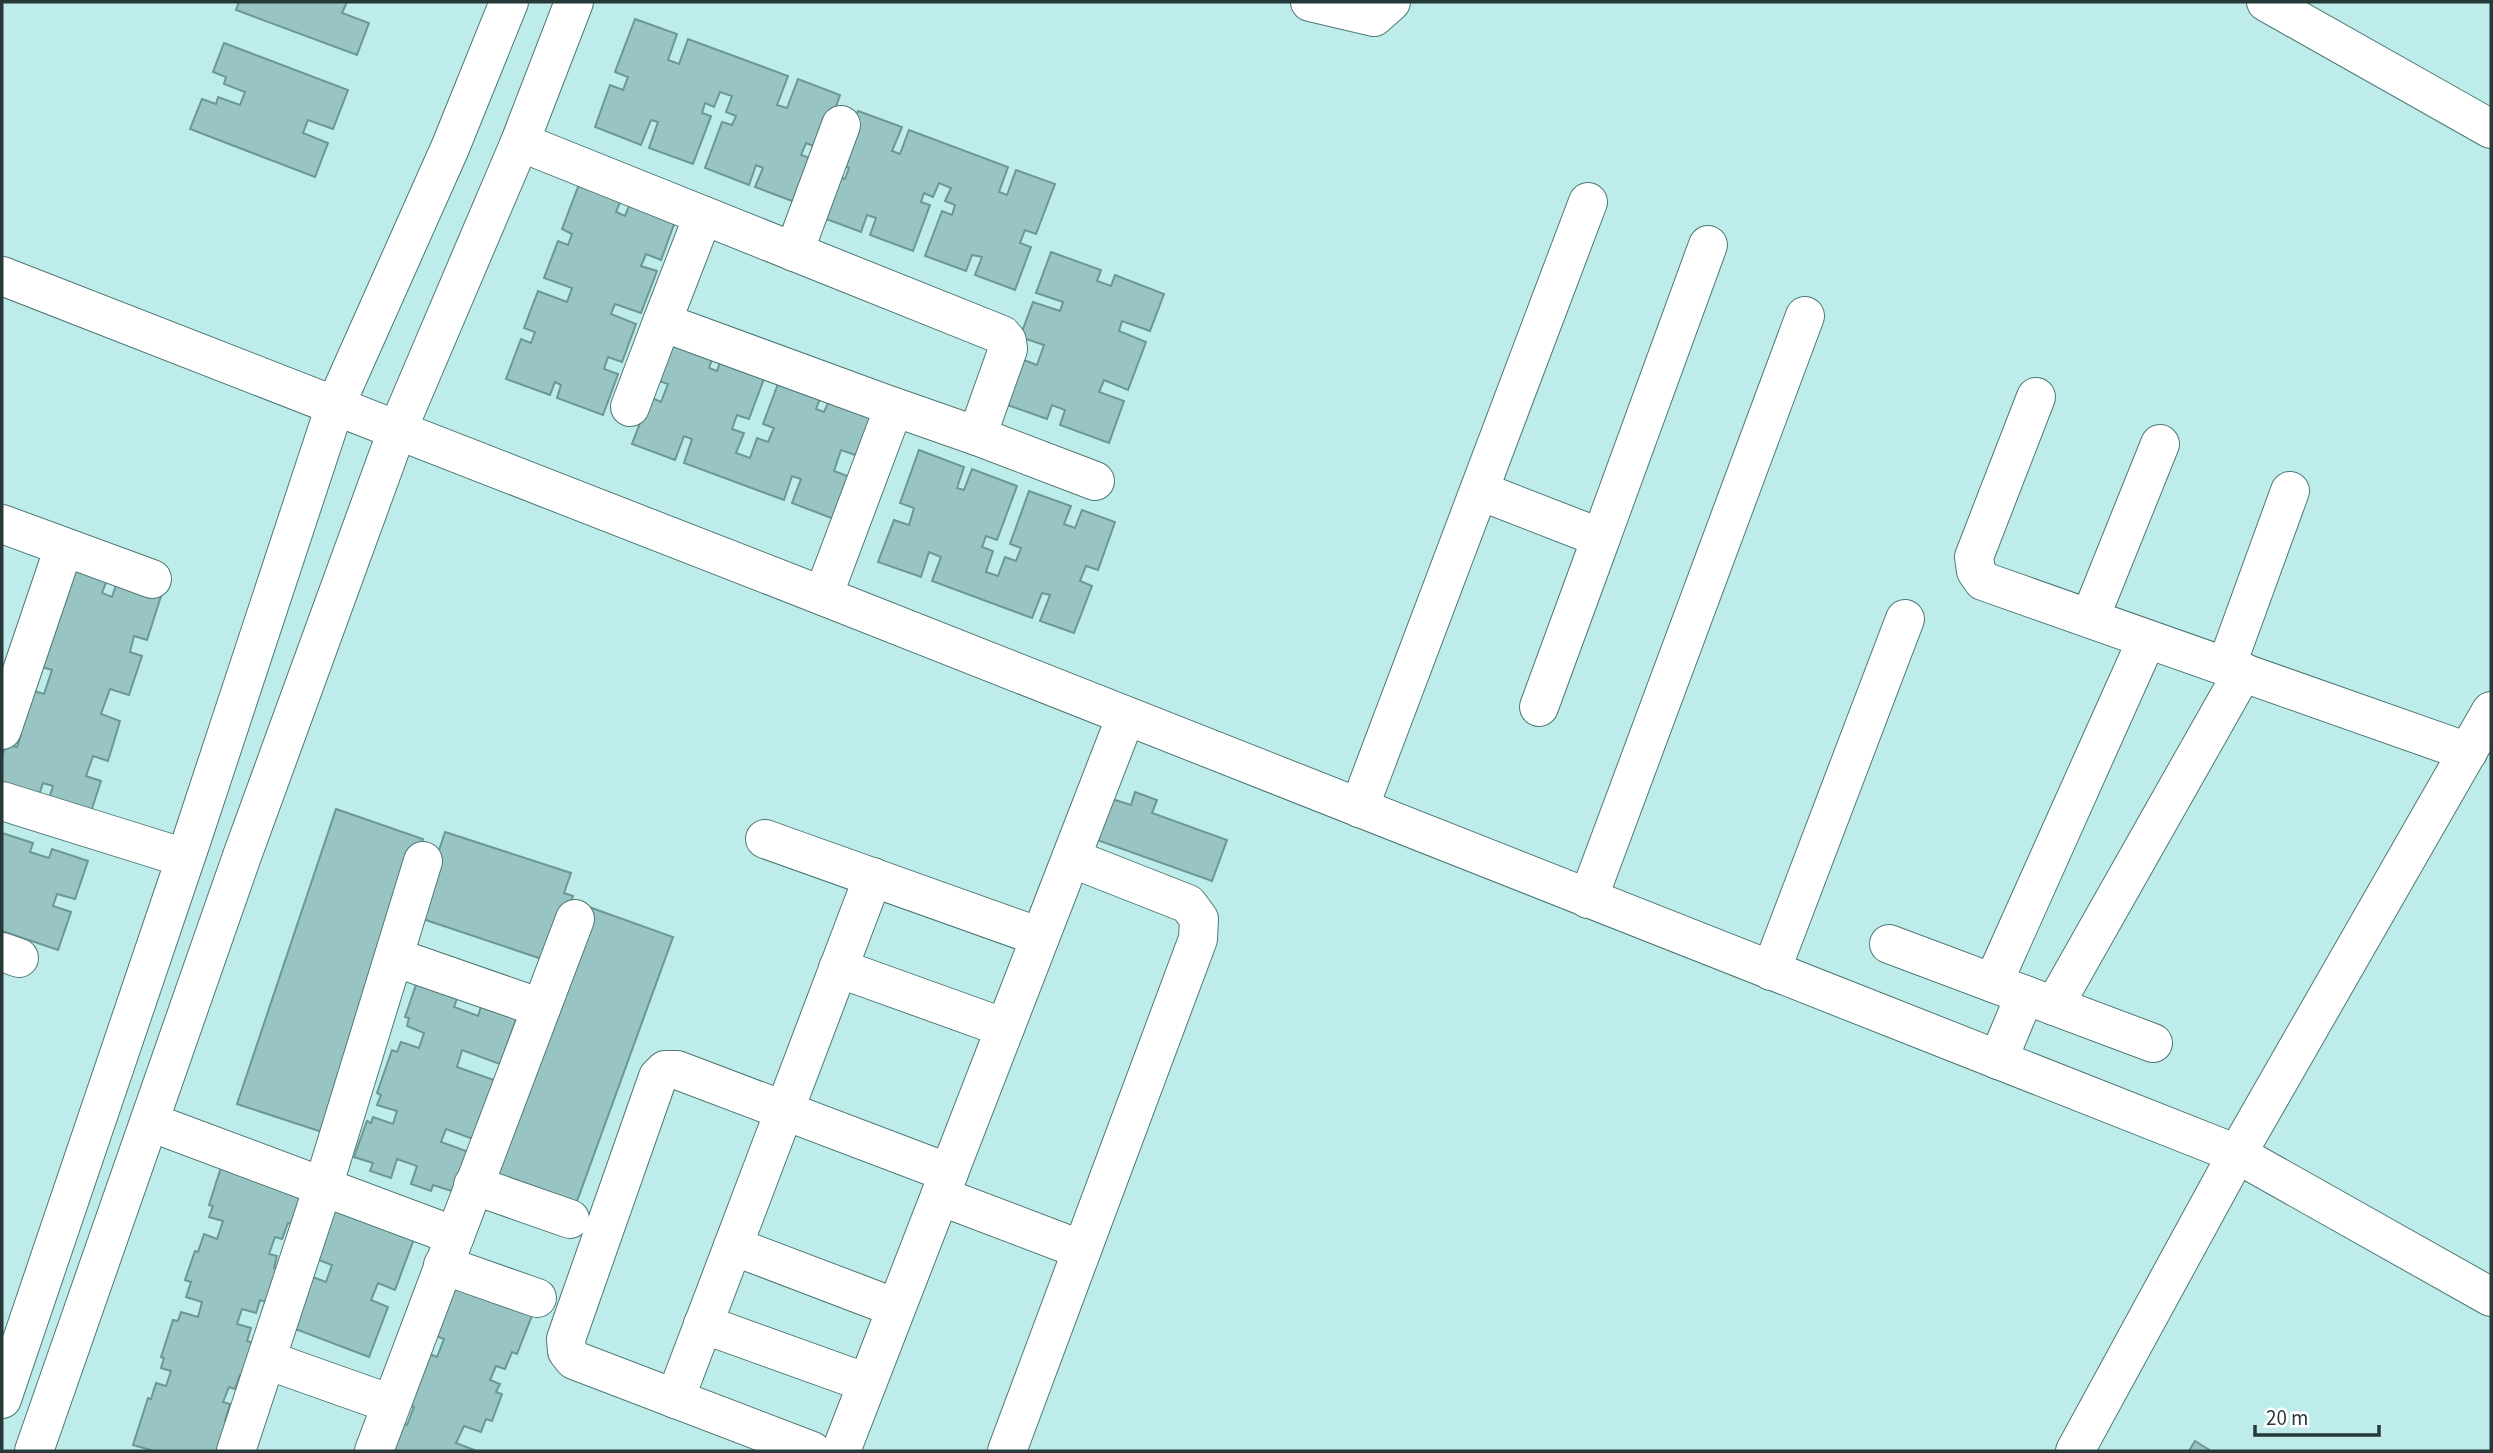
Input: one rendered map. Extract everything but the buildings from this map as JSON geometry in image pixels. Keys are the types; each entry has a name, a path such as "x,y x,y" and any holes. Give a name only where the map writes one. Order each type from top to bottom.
{"street":[{"path":"2,1399 335,407 450,148 509,2"},
{"path":"34,1451 242,856 397,430 520,142 574,2"},
{"path":"1310,2 1374,18 1391,2"},
{"path":"2266,2 2307,12 2491,129"},
{"path":"794,252 841,125"},
{"path":"520,142 1002,335 1007,341 1008,349 977,436"},
{"path":"1359,808 1588,202"},
{"path":"630,407 703,216"},
{"path":"1539,707 1708,245"},
{"path":"2,276 823,596 2237,1154 2491,1297"},
{"path":"1588,898 1805,316"},
{"path":"662,322 1095,481"},
{"path":"2036,397 1974,557 1976,571 1983,581 2468,752"},
{"path":"823,596 894,407"},
{"path":"2090,618 2160,444"},
{"path":"2024,995 2235,670 2290,491"},
{"path":"1480,492 1601,538"},
{"path":"2,524 152,579"},
{"path":"2,730 64,547"},
{"path":"1770,971 1905,619"},
{"path":"1998,1060 2024,995 2147,639"},
{"path":"2075,1451 2237,1154 2491,711"},
{"path":"841,1451 1126,716"},
{"path":"2,802 185,858"},
{"path":"765,839 1040,937"},
{"path":"1007,1451 1199,939 1199,919 1188,904 1071,858"},
{"path":"236,1451 324,1187 423,861"},
{"path":"675,1399 873,877"},
{"path":"373,1451 575,919"},
{"path":"1889,944 2153,1043"},
{"path":"394,957 541,1008"},
{"path":"838,968 1005,1028"},
{"path":"812,1451 575,1360 567,1350 566,1339 658,1077 665,1070 677,1070 783,1111 1082,1250"},
{"path":"150,1122 324,1187 537,1298"},
{"path":"473,1185 570,1219"},
{"path":"733,1246 896,1308"},
{"path":"704,1324 867,1383"},
{"path":"267,1360 391,1404"}]}
